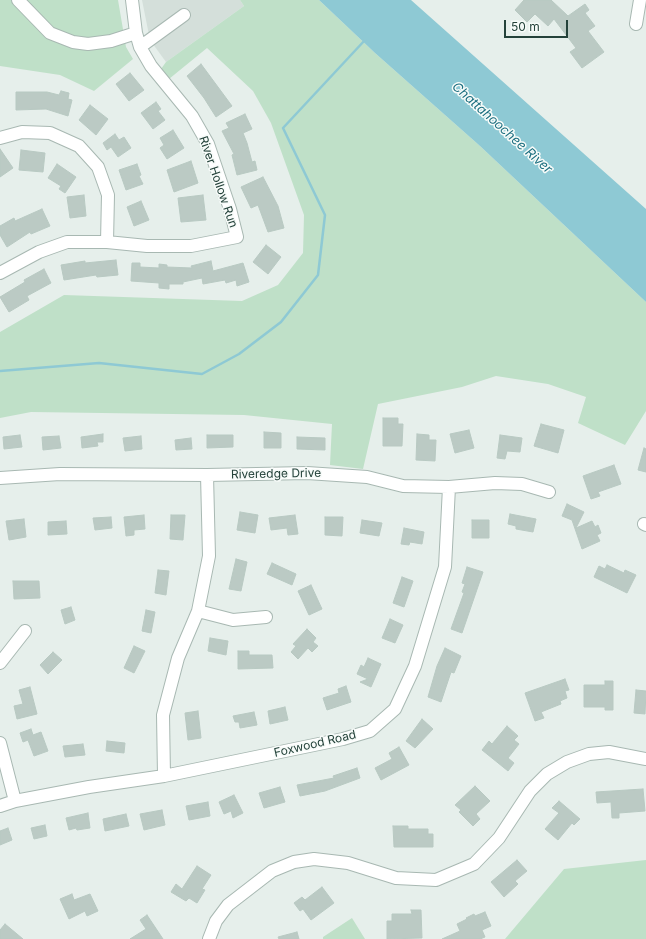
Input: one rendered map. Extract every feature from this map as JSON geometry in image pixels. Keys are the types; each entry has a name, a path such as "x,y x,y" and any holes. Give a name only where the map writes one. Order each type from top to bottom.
{"street":[{"path":"18,0 50,33 73,42 88,44 111,41 136,33"},
{"name":"River Hollow Run","path":"0,273 39,252 67,242 107,242 147,246 191,246 237,237 230,209 208,144 192,116 152,66 140,47 136,33 132,0"},
{"path":"636,24 640,0"},
{"path":"140,47 184,15"},
{"path":"0,138 22,132 50,133 79,146 98,167 108,195 107,242"},
{"name":"Riveredge Drive","path":"0,478 60,474 208,475 307,473 367,477 402,486 449,487 502,483 522,484 549,492"},
{"path":"164,776 163,715 178,658 198,611 209,556 208,475"},
{"name":"Foxwood Road","path":"0,806 15,801 90,787 164,776 343,739 370,731 395,709 414,666 445,567 449,487"},
{"path":"198,611 233,620 266,617"},
{"path":"0,663 25,631"},
{"path":"0,743 15,801"},
{"path":"209,939 216,921 228,905 272,872 294,862 314,860 348,864 396,878 436,880 474,864 499,838 530,791 547,774 567,762 589,754 609,752 646,758"}],"shaded area":[{"path":"142,0 240,0 244,6 166,62 150,40"}],"green space":[{"path":"0,0 118,0 126,47 133,59 94,91 60,75 0,66"},
{"path":"240,0 319,0 375,53 480,146 646,302 646,411 625,445 578,423 586,397 548,384 496,376 462,387 378,404 363,469 330,465 332,424 244,415 31,412 0,418 0,332 64,295 242,301 278,285 303,253 304,215 271,123 253,91 207,48 169,79 161,69 166,62 244,6"},
{"path":"646,860 646,939 505,939 564,869"},
{"path":"352,918 365,939 323,939 323,937"}],"water":[{"name":"Chattahoochee River","path":"319,0 411,0 646,209 646,302 480,146 375,53"}],"building":[{"path":"524,0 551,0 568,16 585,4 589,10 585,13 595,26 588,31 604,52 582,68 570,52 576,48 554,19 548,26 535,14 527,22 515,10"},
{"path":"201,64 232,106 216,117 187,76"},
{"path":"130,73 144,90 129,101 116,84"},
{"path":"61,91 69,93 68,99 72,100 68,116 46,109 16,110 16,92 47,92 59,95"},
{"path":"156,102 161,109 158,111 165,120 153,129 141,113"},
{"path":"90,105 108,119 96,135 79,120"},
{"path":"245,114 252,129 243,133 252,162 255,161 257,170 237,175 232,155 234,154 222,131 229,128 226,123"},
{"path":"173,130 184,148 167,159 160,148 164,145 160,138"},
{"path":"115,134 119,140 124,137 131,148 118,157 111,147 107,150 103,143"},
{"path":"0,149 13,168 0,177"},
{"path":"21,150 45,153 43,172 19,170"},
{"path":"191,161 198,183 174,192 167,170"},
{"path":"57,164 76,177 65,193 59,189 61,186 48,178"},
{"path":"137,164 141,175 139,176 143,184 126,190 119,170"},
{"path":"263,177 278,206 284,228 268,232 258,205 251,208 241,187"},
{"path":"84,195 86,216 70,218 67,197"},
{"path":"203,195 206,220 181,222 178,198"},
{"path":"141,201 149,220 134,226 127,207"},
{"path":"42,209 50,226 31,234 30,232 7,247 0,235 0,226 14,218 15,221"},
{"path":"266,245 281,257 268,274 253,262"},
{"path":"116,260 118,275 97,277 96,275 64,280 61,265 85,261 85,263"},
{"path":"211,261 213,271 243,263 249,282 237,286 236,280 226,283 225,280 203,284 202,278 183,282 183,284 169,284 169,289 159,288 159,283 131,281 132,263 140,263 140,267 159,268 159,264 167,265 167,267 192,268 191,266"},
{"path":"44,269 51,283 27,296 29,300 9,312 0,297 25,282 24,280"},
{"path":"383,418 398,418 398,424 403,424 402,446 383,446"},
{"path":"541,424 564,430 558,453 534,446"},
{"path":"469,430 474,448 455,453 450,434"},
{"path":"264,432 281,433 281,448 264,448"},
{"path":"103,434 103,442 97,442 98,446 82,448 81,437"},
{"path":"417,434 429,435 429,440 436,440 435,461 416,460"},
{"path":"20,435 22,447 4,449 3,437"},
{"path":"207,435 233,435 233,447 207,448"},
{"path":"500,435 522,438 520,452 507,451 505,459 497,458"},
{"path":"59,436 61,448 43,450 42,437"},
{"path":"141,436 142,449 125,451 123,438"},
{"path":"297,437 325,438 325,450 297,449"},
{"path":"191,438 192,449 176,450 175,440"},
{"path":"644,448 646,449 646,472 638,470"},
{"path":"614,465 621,484 598,492 600,496 591,499 583,476"},
{"path":"567,504 584,512 576,528 592,521 595,527 598,525 601,533 597,535 600,541 582,549 572,520 562,516"},
{"path":"240,512 258,515 255,533 237,530"},
{"path":"510,514 536,519 533,532 516,529 516,526 508,524"},
{"path":"144,515 145,529 134,530 134,535 126,536 124,517"},
{"path":"171,515 185,515 183,540 170,539"},
{"path":"295,515 298,534 288,535 287,528 271,530 269,518"},
{"path":"111,517 112,528 95,530 93,518"},
{"path":"325,517 343,517 342,536 325,535"},
{"path":"24,519 26,537 9,540 6,521"},
{"path":"362,520 382,523 379,536 360,533"},
{"path":"472,520 489,520 489,538 472,538"},
{"path":"66,521 67,534 48,535 48,522"},
{"path":"404,528 424,532 422,544 410,542 409,545 401,544"},
{"path":"236,559 247,562 241,591 229,589"},
{"path":"272,563 296,574 292,585 267,574"},
{"path":"607,565 624,573 625,570 636,575 627,593 594,577 599,566 605,569"},
{"path":"467,567 483,572 462,633 451,629 464,593 462,592 465,584 462,583"},
{"path":"158,570 169,571 166,595 155,593"},
{"path":"402,577 413,581 404,607 393,603"},
{"path":"13,581 39,581 40,598 14,599"},
{"path":"311,585 322,609 309,615 298,591"},
{"path":"71,607 75,620 65,624 61,610"},
{"path":"146,610 155,612 151,633 142,631"},
{"path":"390,619 403,625 395,643 382,638"},
{"path":"307,629 316,638 313,642 318,646 312,652 308,648 298,659 291,652 296,646 293,644"},
{"path":"210,638 228,641 226,655 208,651"},
{"path":"134,646 145,651 134,673 124,668"},
{"path":"445,648 461,656 454,673 451,672 441,702 428,697 437,666"},
{"path":"238,651 249,651 249,655 272,655 273,668 238,669"},
{"path":"53,652 62,660 48,674 40,665"},
{"path":"368,658 381,664 371,687 360,682 368,679 357,674 361,665 364,667"},
{"path":"565,679 569,690 565,691 567,698 560,701 561,704 541,712 544,718 535,721 525,693"},
{"path":"605,681 613,681 613,710 605,710 605,707 584,707 584,685 605,685"},
{"path":"346,686 351,702 327,710 323,698 339,693 338,689"},
{"path":"30,687 37,714 17,719 14,706 23,704 19,690"},
{"path":"636,690 646,691 645,714 634,713"},
{"path":"285,707 288,720 270,724 268,711"},
{"path":"198,711 201,738 188,740 185,713"},
{"path":"254,712 257,725 240,728 239,722 235,722 233,716"},
{"path":"422,719 433,729 415,748 406,741"},
{"path":"507,726 518,736 514,740 519,744 508,758 514,763 508,771 482,750 489,741 492,744"},
{"path":"31,729 33,735 41,732 48,751 34,756 28,740 23,742 20,733"},
{"path":"107,741 125,743 124,753 106,751"},
{"path":"83,744 85,755 65,757 63,746"},
{"path":"399,747 409,765 381,780 375,768 392,759 389,753"},
{"path":"357,768 360,778 325,791 300,796 297,785 334,778 333,776"},
{"path":"475,786 490,801 476,814 480,819 473,826 459,812 461,810 455,805"},
{"path":"280,787 285,802 264,808 259,793"},
{"path":"643,789 645,811 619,813 619,818 612,818 611,802 597,803 596,792"},
{"path":"234,795 243,813 233,818 231,811 224,814 219,802"},
{"path":"559,801 580,819 574,825 572,823 558,840 545,829 559,813 552,808"},
{"path":"208,802 210,816 189,820 186,806"},
{"path":"162,810 165,825 144,830 140,814"},
{"path":"88,813 90,828 77,830 76,828 69,830 66,818"},
{"path":"126,814 129,826 105,831 103,819"},
{"path":"45,825 47,836 34,839 31,828"},
{"path":"393,826 408,826 408,829 428,829 428,834 433,834 433,847 394,847"},
{"path":"8,828 12,840 0,845 0,831"},
{"path":"517,860 527,871 515,881 518,884 504,897 491,882"},
{"path":"197,866 211,875 202,889 205,890 197,903 189,898 186,901 171,892 176,884 182,889"},
{"path":"322,887 334,903 311,920 303,909 300,911 294,903 302,897 305,900"},
{"path":"72,894 74,900 90,894 98,911 87,916 85,911 69,919 60,899"},
{"path":"411,910 421,910 422,938 387,939 387,921 392,921 392,914 412,914"},
{"path":"485,912 491,926 482,930 485,937 480,939 442,939 460,931 457,924 467,919 466,918 474,914 475,916"},
{"path":"147,915 163,939 130,939 146,929 140,920"},
{"path":"5,924 23,939 0,939 0,930"},
{"path":"297,932 299,939 279,939 278,937"}],"waterway":[{"path":"0,371 99,363 202,374 239,354 281,322 318,275 325,215 283,128 365,40"}]}
